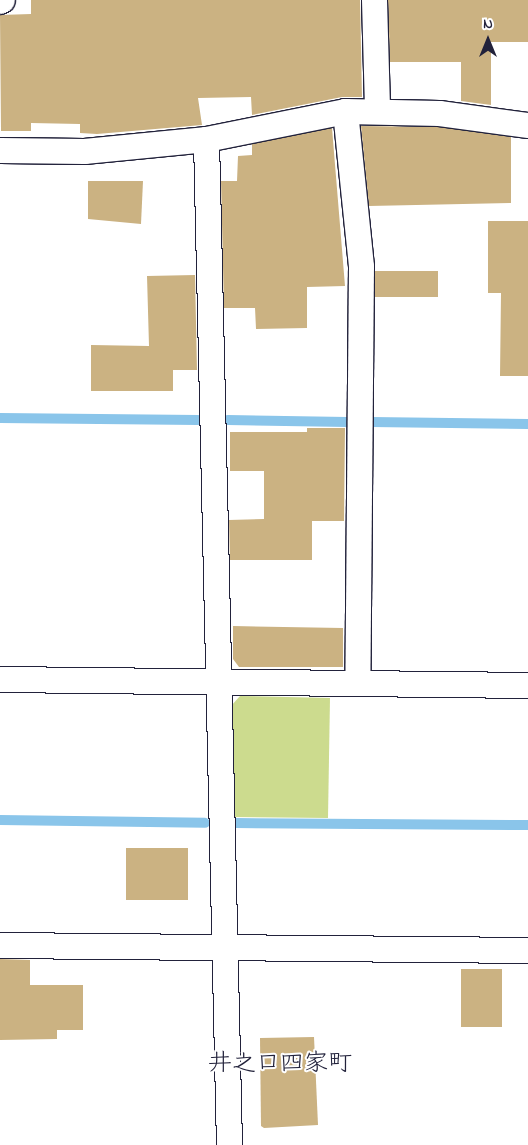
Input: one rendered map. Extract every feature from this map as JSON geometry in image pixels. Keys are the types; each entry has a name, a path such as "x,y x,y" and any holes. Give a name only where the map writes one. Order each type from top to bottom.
{"street":[{"path":"374,0 377,110"},
{"path":"0,150 84,151 206,140 345,112 377,110 439,113 528,126"},
{"path":"345,112 361,266 357,683"},
{"path":"206,140 229,1145"},
{"path":"0,679 528,685"},
{"path":"0,945 528,950"}],"green space":[{"path":"240,696 330,698 328,818 233,817 231,706"}],"building":[{"path":"31,0 360,0 362,97 342,97 252,115 251,97 198,98 202,125 97,134 80,133 80,124 31,123 31,131 1,131 0,15 31,14"},
{"path":"388,0 528,0 528,42 491,42 491,105 461,101 461,62 390,62"},
{"path":"361,126 438,127 511,137 511,203 369,206"},
{"path":"332,128 345,286 307,287 307,328 256,329 255,308 224,308 221,181 237,181 238,156 252,155 252,144"},
{"path":"88,181 143,181 141,224 88,219"},
{"path":"488,221 528,221 528,376 500,376 501,293 488,293"},
{"path":"375,271 438,271 438,297 375,297"},
{"path":"195,275 197,370 173,370 173,391 91,391 91,345 149,346 147,276"},
{"path":"307,428 345,428 344,521 312,521 312,560 230,560 229,520 264,519 264,471 230,471 230,432 307,432"},
{"path":"233,626 343,628 343,667 239,667 233,659"},
{"path":"126,848 188,848 188,900 126,900"},
{"path":"0,959 30,960 30,985 83,985 83,1030 57,1030 57,1039 0,1040"},
{"path":"461,969 502,969 502,1027 461,1027"},
{"path":"314,1037 318,1125 264,1128 261,1126 260,1038"}],"waterway":[{"path":"0,418 198,420"},
{"path":"228,420 347,422"},
{"path":"371,422 528,424"},
{"path":"0,820 205,823"},
{"path":"236,823 528,825"}],"district":[{"name":"井之口四家町","path":"280,1065"}]}
